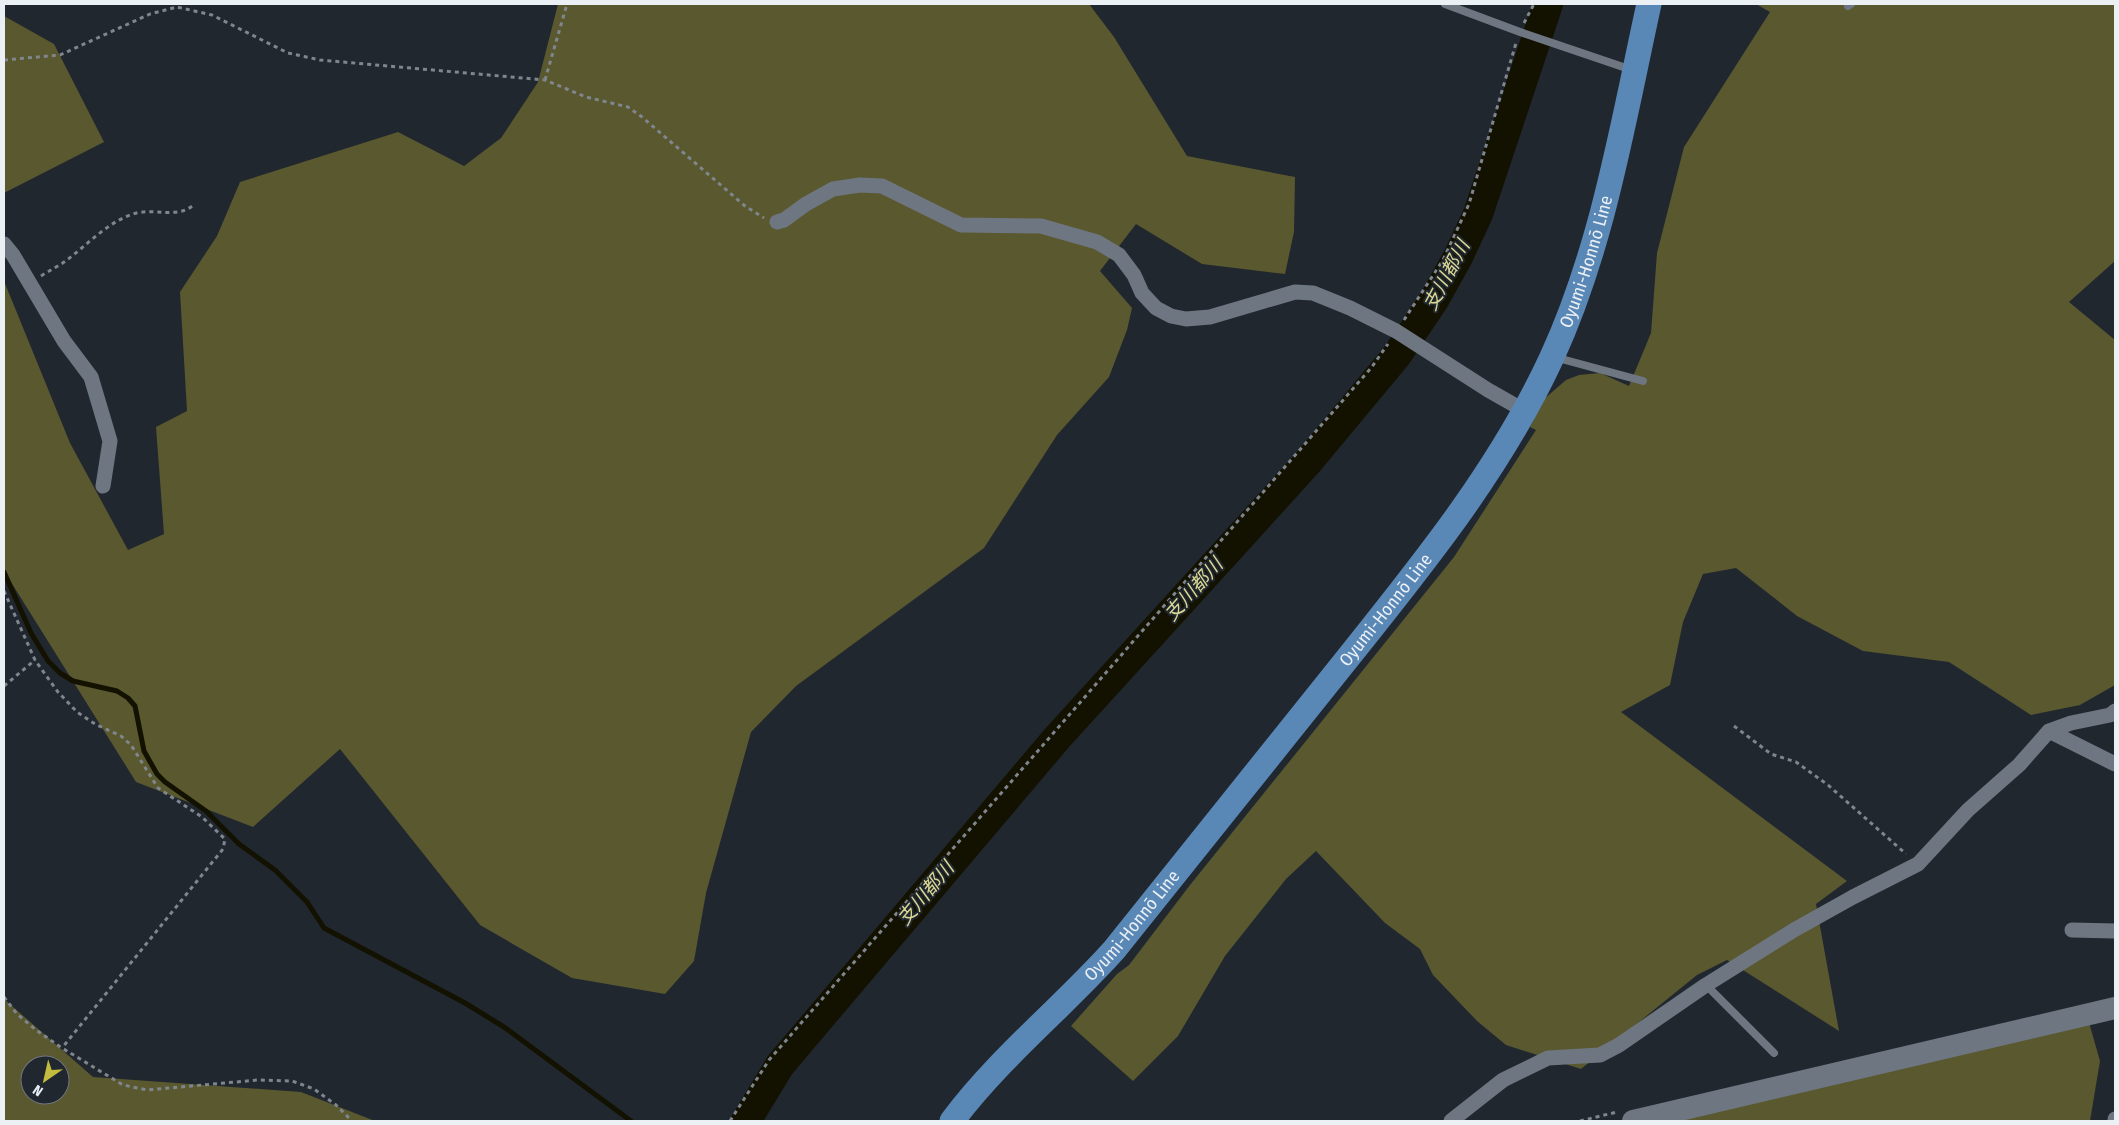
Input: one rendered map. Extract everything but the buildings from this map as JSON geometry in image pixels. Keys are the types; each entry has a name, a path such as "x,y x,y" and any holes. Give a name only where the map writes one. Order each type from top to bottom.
{"main road":[{"name":"Oyumi-Honnō Line","path":"952,1121 975,1091 1083,984 1126,934 1413,577 1468,502 1525,411 1552,356 1579,292 1602,211 1649,4"}],"street":[{"path":"777,222 784,220 806,204 833,189 860,185 882,186 961,225 1041,226 1098,242 1119,255 1134,275 1142,293 1156,308 1171,316 1186,319 1210,317 1295,292 1313,293 1350,308 1419,344 1488,390 1525,411"},
{"path":"4,244 30,282 64,341 91,377 110,441 103,486"},
{"path":"1451,1121 1503,1080 1548,1058 1600,1055 1619,1045 1706,985 1794,930 1918,864 1968,810 2019,765 2049,731 2071,723 2110,715 2115,711"},
{"path":"2049,731 2115,764"},
{"path":"2072,930 2115,931"},
{"path":"1633,1121 2115,1008"}],"lane":[{"path":"1445,4 1520,32 1634,70"},
{"path":"1552,356 1643,381"},
{"path":"1706,985 1774,1053"}],"path":[{"path":"544,80 567,4"},
{"path":"730,1121 769,1060 1371,368 1398,333 1443,260 1469,204 1520,32 1534,4"},
{"path":"4,60 60,55 150,14 177,7 212,15 288,53 320,60 544,80 586,97 628,107 745,206 767,220 777,222"},
{"path":"30,282 66,261 124,217 150,211 181,212 189,210 195,204"},
{"path":"4,591 35,660 58,692 77,712 131,745 158,788 202,817 226,839 223,849 62,1048"},
{"path":"4,686 35,660"},
{"path":"1734,726 1771,754 1796,762 1828,786 1918,864"},
{"path":"4,997 17,1014 62,1048 123,1084 147,1090 258,1080 292,1081 314,1089 336,1105 352,1121"}],"shaded area":[{"path":"558,4 1089,4 1114,37 1187,156 1295,177 1294,232 1285,274 1202,264 1136,224 1100,271 1132,308 1127,330 1109,377 1057,435 984,548 796,686 751,732 706,893 694,961 665,994 572,978 480,925 340,749 253,827 136,782 4,571 4,281 70,443 128,550 164,534 156,427 187,411 180,292 217,236 240,182 398,132 464,166 501,138 538,82"},
{"path":"1756,4 2115,4 2115,261 2069,302 2115,340 2115,685 2080,705 2031,715 1949,662 1863,651 1797,616 1736,568 1703,574 1683,622 1670,685 1621,712 1847,881 1816,904 1839,1031 1727,960 1697,975 1581,1069 1506,1045 1477,1021 1433,975 1420,949 1385,923 1316,851 1286,879 1225,956 1178,1036 1133,1081 1071,1026 1117,974 1129,965 1190,885 1454,557 1536,430 1530,427 1544,399 1566,380 1579,375 1600,373 1629,386 1651,333 1657,253 1684,147 1770,12"},
{"path":"4,16 54,44 104,142 4,193"},
{"path":"4,999 68,1055 20,1055 20,1105 70,1105 70,1057 93,1077 301,1092 375,1121 4,1121"},
{"path":"2088,1019 2100,1061 2090,1121 1667,1121"}],"waterway":[{"name":"支川都川","path":"746,1121 780,1065 1057,738 1308,462 1397,355 1434,300 1458,257 1478,214 1548,4"},
{"path":"4,572 31,633 48,661 60,673 73,681 117,691 128,698 135,706 144,751 157,774 165,782 206,811 239,844 275,870 307,902 324,928 465,1003 504,1027 631,1121"}]}
